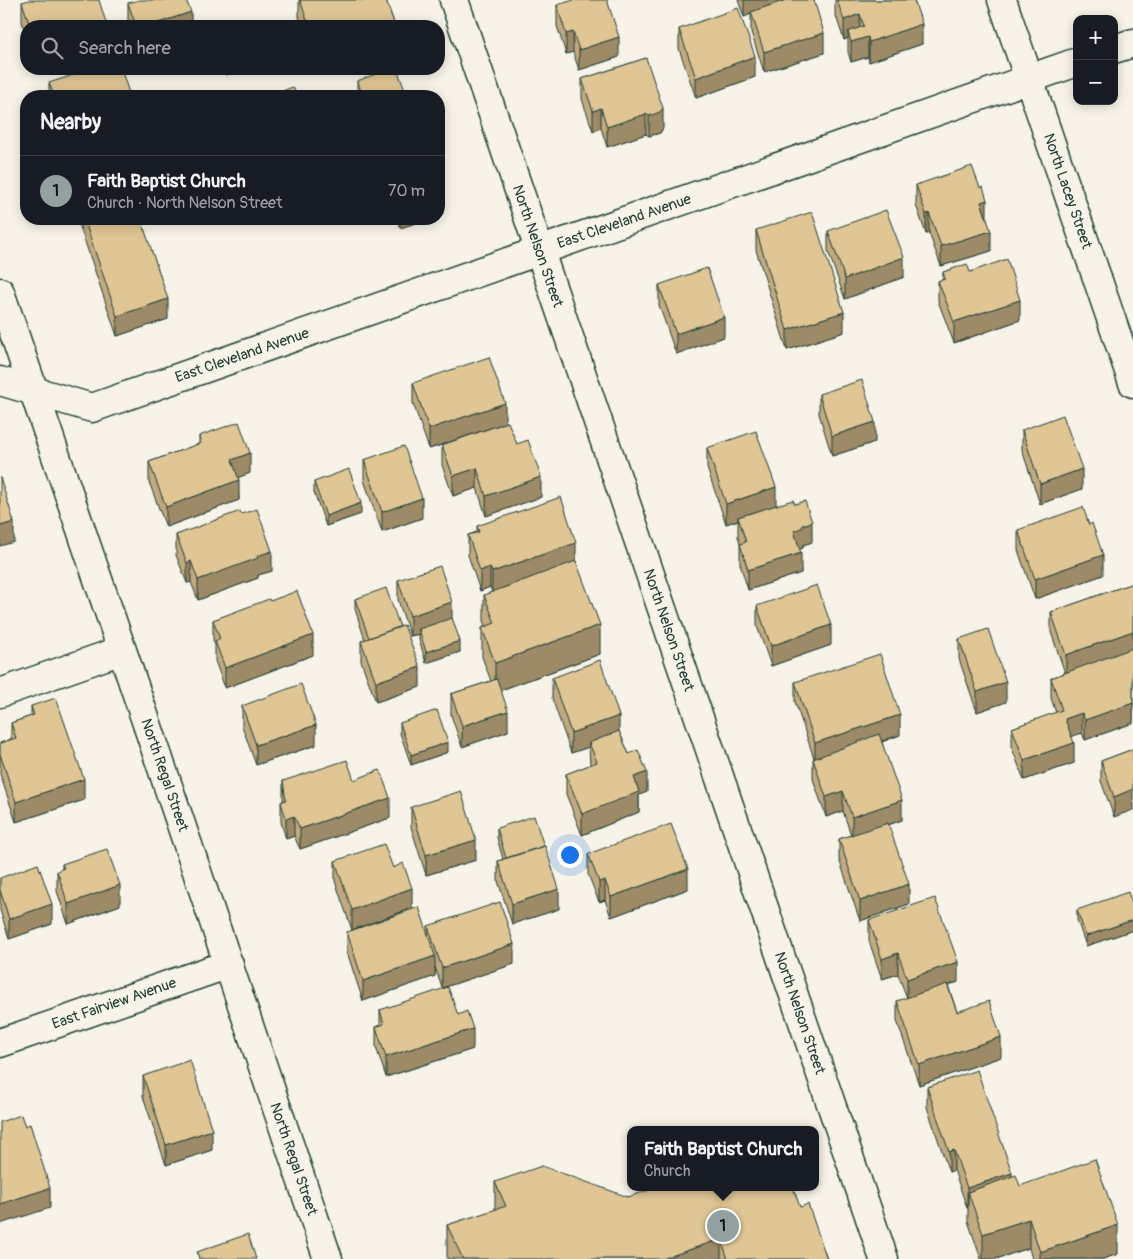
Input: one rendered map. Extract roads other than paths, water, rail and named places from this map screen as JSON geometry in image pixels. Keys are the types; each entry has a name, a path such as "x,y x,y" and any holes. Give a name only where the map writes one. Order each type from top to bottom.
{"street":[{"name":"North Nelson Street","path":"454,0 884,1259"},
{"name":"North Lacey Street","path":"1002,0 1133,383"},
{"path":"1118,48 1133,42"},
{"name":"East Cleveland Avenue","path":"0,381 92,408 1073,63"},
{"name":"North Regal Street","path":"0,292 328,1259"},
{"path":"0,694 122,650"},
{"name":"East Fairview Avenue","path":"0,1043 229,964"}],"place":[{"name":"Faith Baptist Church","path":"723,1226"}]}
